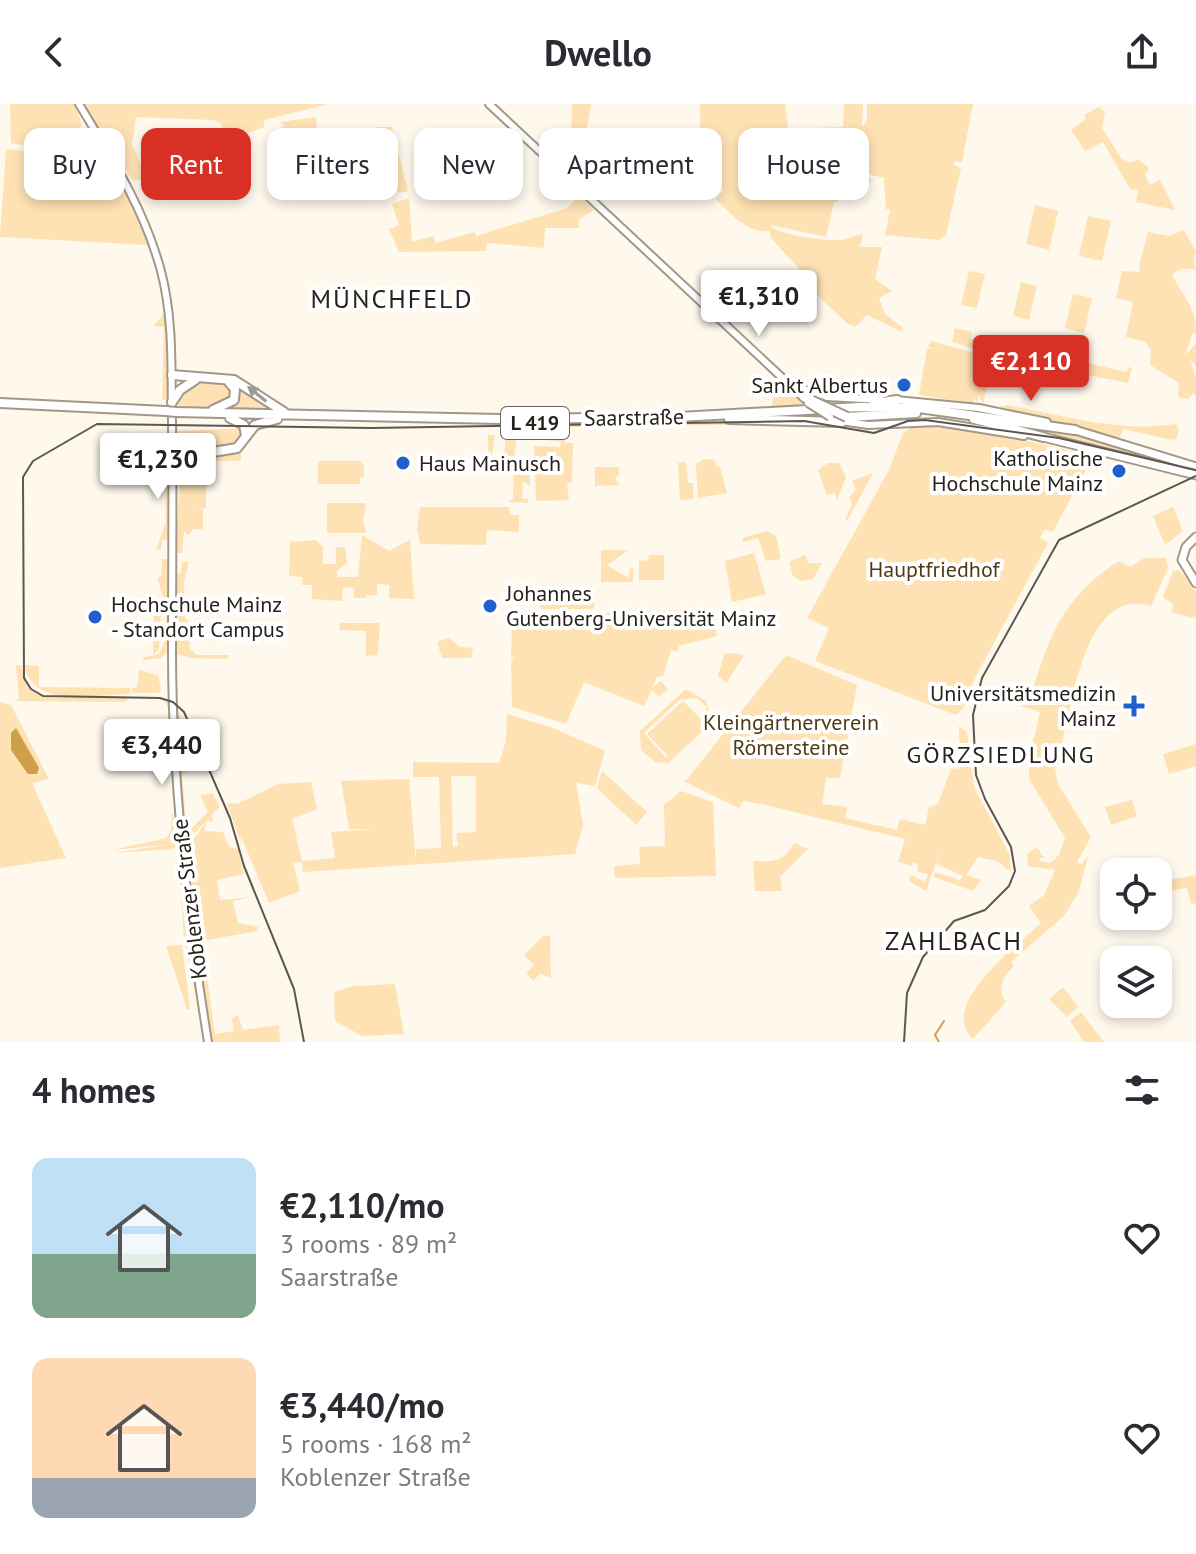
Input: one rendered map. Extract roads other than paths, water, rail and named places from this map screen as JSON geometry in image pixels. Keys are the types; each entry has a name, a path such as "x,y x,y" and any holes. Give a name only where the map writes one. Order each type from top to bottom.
{"highway":[{"path":"172,375 180,380 228,381 236,392 229,405 200,412"},
{"path":"172,375 234,380 292,415"},
{"path":"172,402 180,390 195,380"},
{"path":"802,396 845,419"},
{"name":"L 419","path":"780,411 806,406 897,400"},
{"name":"Saarstraße","path":"0,405 230,418 530,423 916,413 978,419 1046,438"},
{"name":"Saarstraße","path":"171,414 200,412 529,419 679,417 860,407 940,409 1075,430"},
{"path":"729,419 845,419 916,413"},
{"path":"230,418 245,425 246,437"},
{"path":"173,450 177,456 190,457 237,448 256,424 277,419"},
{"path":"173,450 205,455"},
{"path":"173,477 181,462 190,457"}],"main road":[{"name":"Koblenzer Straße","path":"79,104 123,176 151,238 169,309 173,450 172,665 180,835 208,1042"},
{"path":"489,104 781,378 830,417 845,419"},
{"name":"Saarstraße","path":"781,378 822,396 911,401 994,411 1075,430 1196,467"},
{"name":"Saarstraße","path":"845,419 947,423 1046,438 1196,475"},
{"path":"1196,537 1183,552 1183,565 1196,583"}],"waterway":[{"path":"939,1042 935,1035 944,1021"}],"tram line":[{"path":"304,1042 294,989 244,866 230,818 184,712 173,702 160,698 43,696 31,689 24,678 23,477 33,461 97,424 371,428 804,421 874,433 908,421 925,420 1059,438 1196,470"},
{"path":"904,1042 907,993 923,957 954,921 985,910 1009,886 1015,871 1011,847 976,775 973,715 982,678 1059,540 1196,476"}],"place":[{"name":"Sankt Albertus","path":"904,385"},
{"name":"Haus Mainusch","path":"403,463"},
{"name":"Katholische Hochschule Mainz","path":"1119,471"},
{"name":"Johannes Gutenberg-Universität Mainz","path":"490,606"},
{"name":"Hochschule Mainz - Standort Campus","path":"95,617"},
{"name":"Universitätsmedizin Mainz","path":"1134,706"}],"district":[{"name":"MÜNCHFELD","path":"392,298"},
{"name":"GÖRZSIEDLUNG","path":"1001,754"},
{"name":"ZAHLBACH","path":"954,940"}],"park label":[{"name":"Hauptfriedhof","path":"934,569"},
{"name":"Kleingärtnerverein Römersteine","path":"791,734"}]}
